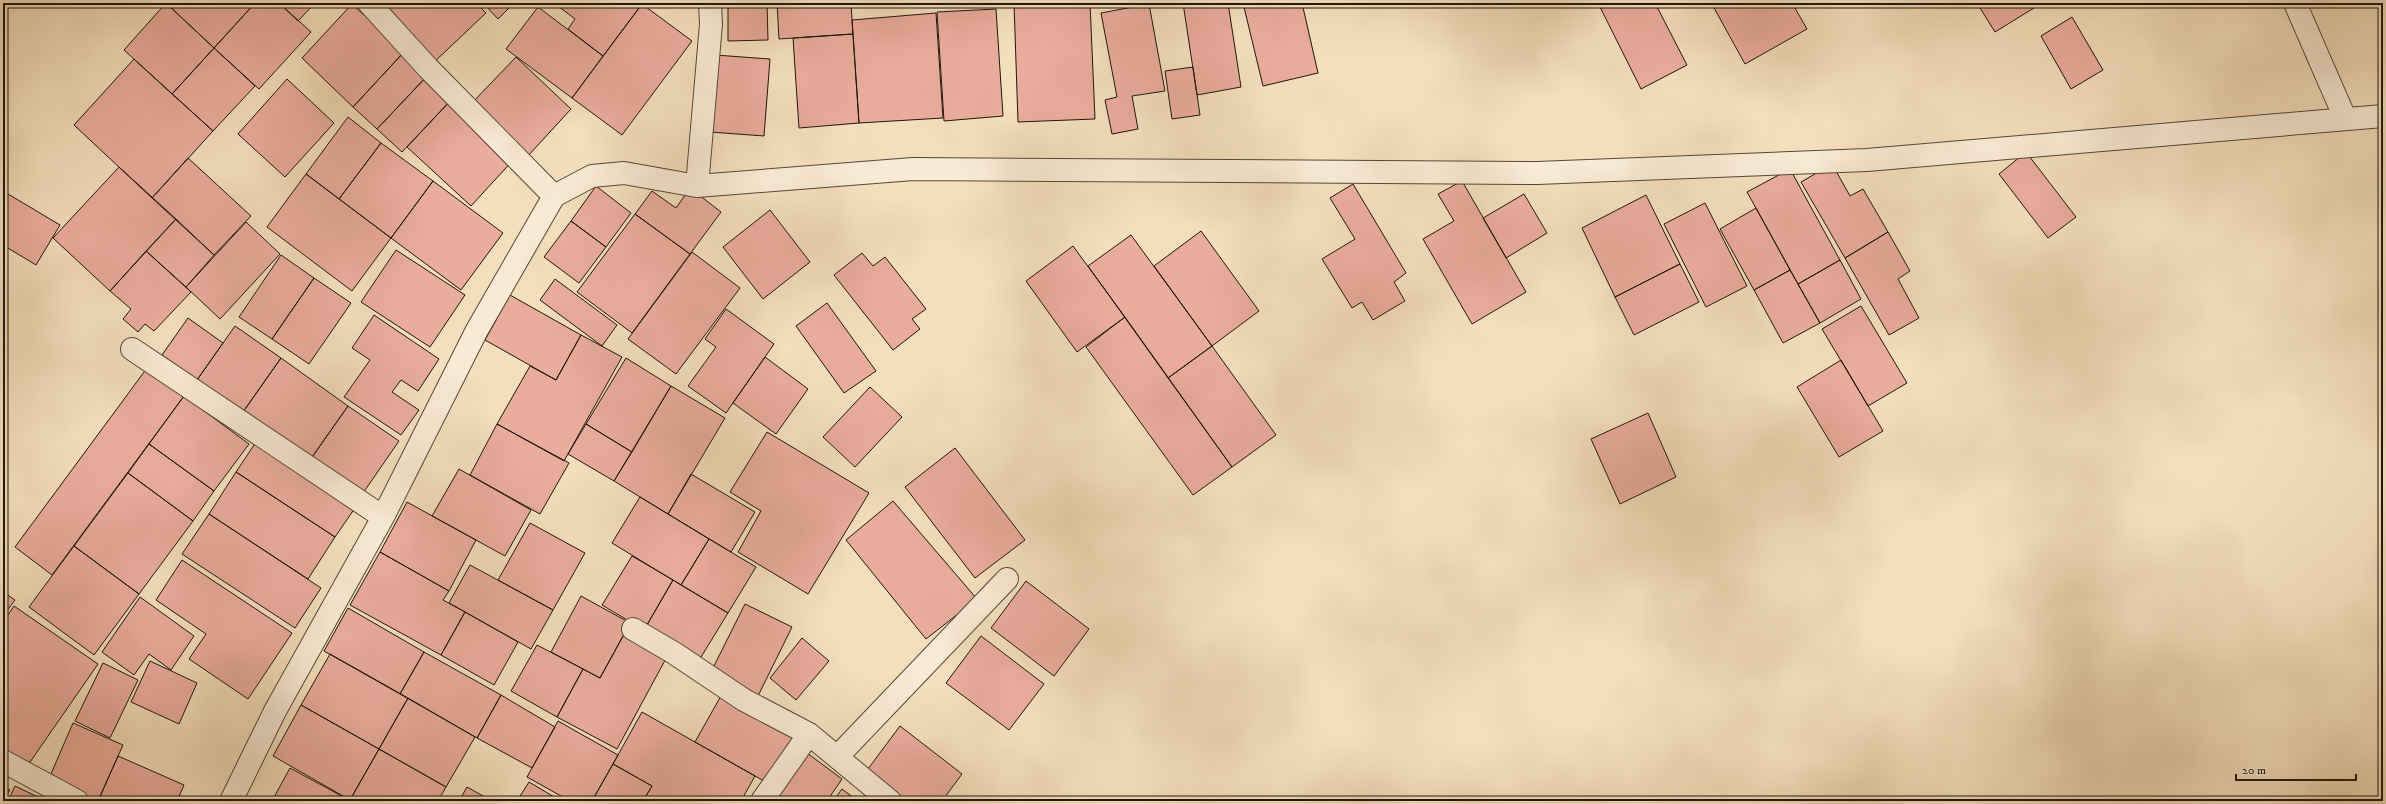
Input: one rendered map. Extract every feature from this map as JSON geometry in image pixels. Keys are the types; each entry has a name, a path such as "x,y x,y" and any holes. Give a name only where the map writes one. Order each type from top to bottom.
{"street":[{"path":"368,3 428,68 554,196"},
{"path":"696,186 711,24 710,3"},
{"path":"2295,3 2345,118"},
{"path":"230,801 274,711 383,517 477,330 554,196 592,176 624,173 696,186 913,169 1537,173 1866,160 2345,118 2383,116"},
{"path":"132,349 383,517"},
{"path":"837,757 1007,579"},
{"path":"633,629 674,653 744,700 809,734 890,801"},
{"path":"762,801 809,734"},
{"path":"3,760 77,801"}],"building":[{"path":"166,3 255,3 214,48"},
{"path":"166,3 214,48 172,94 124,50"},
{"path":"255,3 279,3 311,32 259,89 214,48"},
{"path":"279,3 315,3 298,21"},
{"path":"372,3 476,3 486,13 430,66"},
{"path":"483,3 514,3 498,19"},
{"path":"554,3 642,4 603,56 568,29 575,19"},
{"path":"728,3 767,3 768,40 728,41"},
{"path":"777,3 851,3 853,34 779,39"},
{"path":"1014,3 1090,3 1095,119 1018,122"},
{"path":"1183,3 1228,3 1241,87 1197,95"},
{"path":"1243,3 1302,3 1318,73 1263,86"},
{"path":"1598,3 1655,3 1687,65 1641,89"},
{"path":"1718,3 1792,3 1807,29 1745,64 1713,6"},
{"path":"1977,3 2042,3 1995,32"},
{"path":"352,4 404,52 353,107 302,58"},
{"path":"642,4 692,41 622,135 572,98"},
{"path":"1149,4 1165,91 1132,96 1138,129 1112,134 1105,100 1117,97 1101,13"},
{"path":"538,7 603,56 572,98 506,49"},
{"path":"996,9 1003,116 944,121 937,12"},
{"path":"936,13 943,118 859,123 852,20"},
{"path":"2072,17 2103,70 2071,89 2041,36"},
{"path":"853,34 859,123 799,128 793,38"},
{"path":"214,48 255,86 213,131 172,94"},
{"path":"404,52 428,75 377,129 353,107"},
{"path":"715,55 770,59 764,136 710,132"},
{"path":"516,57 571,109 527,157 471,104"},
{"path":"134,59 213,131 152,198 74,125"},
{"path":"1193,67 1200,115 1172,119 1165,71"},
{"path":"428,75 453,98 402,152 377,129"},
{"path":"287,79 334,123 285,177 238,134"},
{"path":"453,98 516,157 471,206 407,147"},
{"path":"348,117 381,143 339,199 306,174"},
{"path":"381,143 433,181 391,238 339,199"},
{"path":"2026,152 2076,217 2048,238 1999,174"},
{"path":"188,158 251,216 214,255 152,198"},
{"path":"1832,164 1850,196 1863,189 1888,232 1845,258 1801,182"},
{"path":"119,167 176,219 110,291 53,238"},
{"path":"1790,169 1840,260 1798,284 1747,192"},
{"path":"306,174 391,238 352,291 267,227"},
{"path":"433,181 503,233 461,290 391,238"},
{"path":"1462,181 1526,292 1472,324 1423,239 1454,221 1438,194"},
{"path":"1353,184 1406,273 1394,282 1405,301 1373,320 1362,302 1352,308 1322,259 1355,239 1330,198"},
{"path":"596,186 631,213 606,247 571,221"},
{"path":"690,188 721,212 690,254 635,214 652,191 676,208"},
{"path":"3,191 60,225 36,265 3,245"},
{"path":"1524,194 1547,233 1506,258 1483,218"},
{"path":"1646,195 1680,264 1615,297 1582,228"},
{"path":"1705,203 1747,286 1706,307 1664,224"},
{"path":"1756,208 1790,270 1754,290 1720,229"},
{"path":"770,210 810,262 763,299 723,247"},
{"path":"635,214 690,254 632,333 577,292"},
{"path":"176,219 214,255 186,287 146,251"},
{"path":"571,221 606,247 579,283 544,257"},
{"path":"246,222 280,254 220,319 186,287"},
{"path":"1201,231 1259,311 1212,346 1154,266"},
{"path":"1888,232 1910,271 1898,279 1919,318 1889,335 1845,258"},
{"path":"1131,235 1212,346 1168,378 1088,266"},
{"path":"1073,246 1125,317 1077,352 1026,281"},
{"path":"396,250 465,295 430,347 361,302"},
{"path":"146,251 191,292 154,331 145,324 138,332 123,319 131,309 110,291"},
{"path":"692,252 740,288 676,374 628,339"},
{"path":"862,253 873,266 885,257 926,309 912,319 920,329 893,350 834,275"},
{"path":"281,255 314,278 272,339 239,317"},
{"path":"1840,260 1861,299 1820,323 1798,284"},
{"path":"1680,264 1699,302 1634,335 1615,297"},
{"path":"1790,270 1820,323 1783,343 1754,290"},
{"path":"314,278 351,303 309,364 272,339"},
{"path":"555,279 617,325 602,346 540,300"},
{"path":"510,295 581,335 556,380 485,340"},
{"path":"827,303 876,371 844,393 796,326"},
{"path":"1861,306 1907,383 1868,406 1822,329"},
{"path":"726,309 774,344 726,413 688,386 716,347 705,339"},
{"path":"374,315 439,359 418,391 401,380 392,392 419,410 401,435 344,397 370,360 352,348"},
{"path":"1125,317 1232,467 1193,495 1086,347"},
{"path":"188,318 223,343 197,380 162,355"},
{"path":"235,326 281,358 243,412 197,380"},
{"path":"581,335 622,357 564,461 497,424 530,366 556,380"},
{"path":"1212,346 1276,435 1232,467 1168,378"},
{"path":"765,357 808,389 776,434 733,403"},
{"path":"281,358 348,406 310,460 243,412"},
{"path":"626,358 671,386 632,452 586,424"},
{"path":"1841,360 1883,431 1839,457 1797,387"},
{"path":"147,368 184,396 52,575 15,547"},
{"path":"671,386 725,418 668,514 614,481"},
{"path":"870,387 902,417 855,467 823,437"},
{"path":"184,396 249,444 214,491 149,444"},
{"path":"348,406 399,441 361,496 310,460"},
{"path":"1648,413 1676,477 1620,504 1591,439"},
{"path":"497,424 569,463 540,514 470,475"},
{"path":"586,424 632,452 614,481 568,454"},
{"path":"767,432 869,493 808,594 738,552 761,511 730,492"},
{"path":"256,442 355,508 335,537 236,472"},
{"path":"149,444 214,491 193,521 128,473"},
{"path":"955,448 1025,540 975,578 905,487"},
{"path":"459,469 531,510 505,556 432,516"},
{"path":"236,472 335,537 308,579 209,514"},
{"path":"128,473 193,521 139,594 74,546"},
{"path":"691,474 755,512 731,552 668,514"},
{"path":"640,497 709,539 681,585 612,543"},
{"path":"893,501 977,599 926,639 846,540"},
{"path":"407,502 476,540 449,591 380,552"},
{"path":"209,514 321,588 295,628 182,554"},
{"path":"530,523 585,553 553,610 498,580"},
{"path":"709,539 756,567 728,613 681,585"},
{"path":"74,546 139,594 94,655 29,607"},
{"path":"380,552 449,591 443,600 465,612 441,655 350,605"},
{"path":"632,556 673,580 644,630 602,605"},
{"path":"182,560 292,633 248,699 189,659 206,634 156,600"},
{"path":"470,565 553,610 531,649 449,603"},
{"path":"673,580 728,613 698,662 644,630"},
{"path":"1026,581 1089,629 1054,676 991,628"},
{"path":"3,592 15,600 3,616"},
{"path":"581,596 630,623 600,678 551,652"},
{"path":"140,597 194,636 171,670 149,654 134,675 102,652"},
{"path":"745,604 792,627 757,698 710,674"},
{"path":"14,606 98,664 28,765 3,748 3,622"},
{"path":"348,608 424,652 400,694 324,651"},
{"path":"465,612 518,642 494,685 441,655"},
{"path":"626,631 669,653 617,749 557,717 583,669 600,678"},
{"path":"981,636 1044,684 1009,730 946,683"},
{"path":"802,638 829,661 796,700 770,678"},
{"path":"537,645 583,669 557,717 511,691"},
{"path":"424,652 501,695 477,738 400,694"},
{"path":"330,654 408,698 379,749 301,705"},
{"path":"150,661 197,683 179,724 131,702"},
{"path":"103,663 138,680 110,738 75,721"},
{"path":"722,694 798,738 771,785 695,742"},
{"path":"501,695 555,727 532,768 477,738"},
{"path":"408,698 475,737 446,787 379,749"},
{"path":"301,705 379,749 350,800 273,756"},
{"path":"642,712 755,776 741,801 643,801 652,786 613,764"},
{"path":"558,721 618,755 592,801 570,801 527,777"},
{"path":"73,723 123,745 98,801 87,801 47,783"},
{"path":"900,726 962,774 942,801 902,801 865,773"},
{"path":"379,749 446,787 438,801 350,800"},
{"path":"803,750 842,779 827,801 787,801 773,791"},
{"path":"118,756 184,785 177,801 98,801"},
{"path":"613,764 652,786 643,801 592,801"},
{"path":"290,768 351,801 277,801 273,799"},
{"path":"529,782 561,801 517,801"},
{"path":"3,786 10,790 3,801"},
{"path":"15,786 46,801 8,801"},
{"path":"467,787 492,801 459,801"},
{"path":"842,789 858,801 833,801"},
{"path":"773,791 787,801 766,801"}]}
